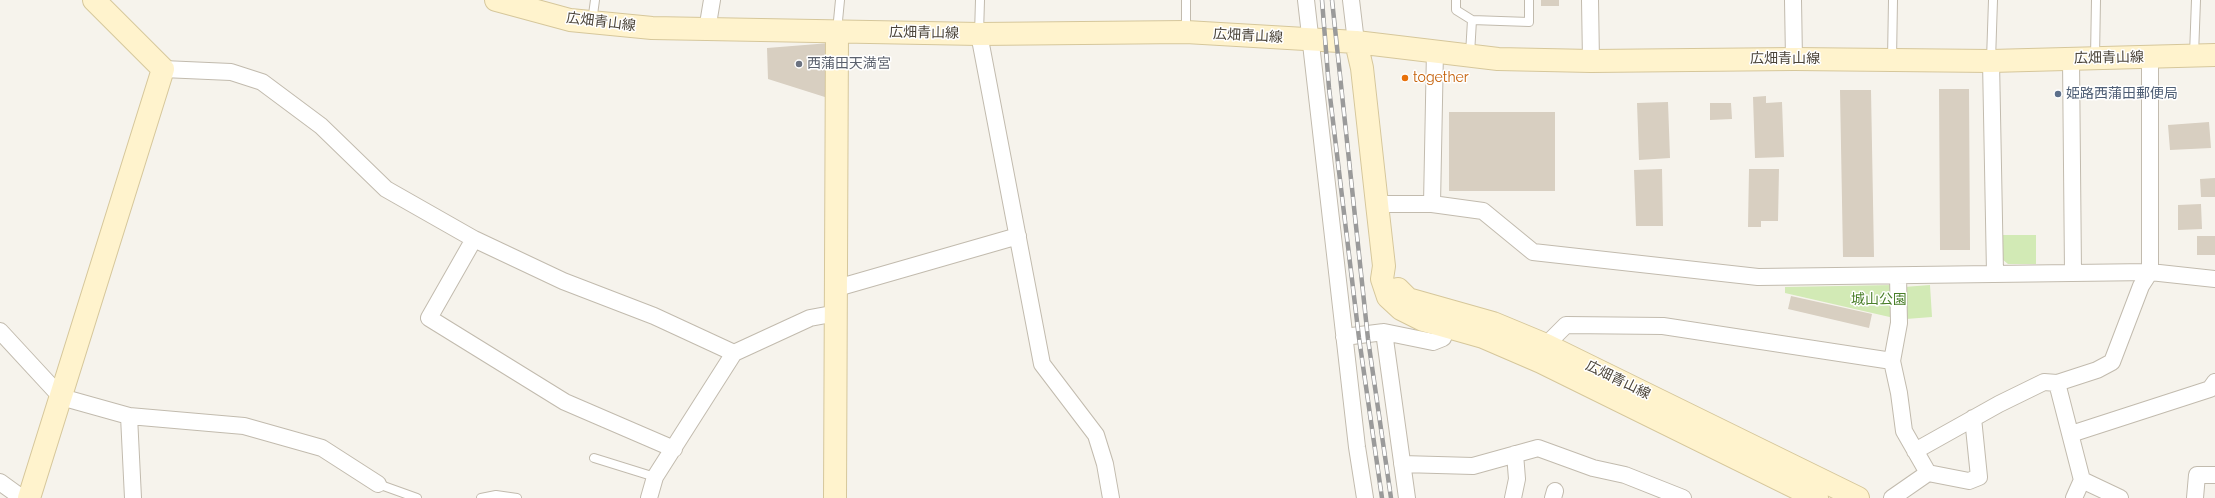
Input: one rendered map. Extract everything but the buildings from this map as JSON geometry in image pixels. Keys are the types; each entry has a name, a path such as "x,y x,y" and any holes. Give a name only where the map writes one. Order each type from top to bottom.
{"main road":[{"path":"28,498 163,69 94,0"},
{"name":"広畑青山線","path":"496,0 570,20 652,28 979,34 1186,32 1356,42 1435,50 1498,59 1591,61 1794,59 1991,61 2205,55"},
{"path":"835,498 837,32"},
{"name":"広畑青山線","path":"1356,42 1362,68 1384,266 1382,280 1388,297 1401,309 1422,320 1446,328 1483,337 1541,362 1817,498"},
{"name":"広畑青山線","path":"1384,266 1396,288 1408,299 1493,323 1546,345 1858,498"}],"street":[{"path":"707,30 712,0"},
{"path":"1306,0 1344,338 1365,498"},
{"path":"1352,0 1356,42"},
{"path":"1590,0 1591,61"},
{"path":"1793,0 1794,59"},
{"path":"979,34 1042,364 1096,435 1105,464 1111,498"},
{"path":"1432,204 1435,50"},
{"path":"1915,451 1973,418 2044,382 2058,383 2097,370 2112,362 2140,286 2150,272 2150,57"},
{"path":"2071,59 2073,273"},
{"path":"1991,61 1996,273"},
{"path":"163,69 231,72 262,82 321,126 386,189 474,239 563,281 654,316 734,353"},
{"path":"1377,204 1432,204 1483,211 1533,252 1758,276 1898,276 1996,273 2150,272 2215,279"},
{"path":"836,288 1018,236"},
{"path":"474,239 429,318 565,402 674,449"},
{"path":"1898,276 1899,324 1892,361 1899,393 1904,432 1928,473"},
{"path":"649,498 655,477 734,353 810,318 836,313"},
{"path":"1546,345 1566,325 1663,326 1892,361"},
{"path":"1344,338 1384,332 1433,342 1443,338 1446,328"},
{"path":"0,331 61,397 129,416 244,426 322,448 378,484"},
{"path":"1384,332 1407,498"},
{"path":"2071,434 2210,389 2215,382"},
{"path":"2058,383 2082,480 2074,498"},
{"path":"129,416 133,498"},
{"path":"1892,498 1928,473 1969,480 1980,477 1973,418"},
{"path":"1402,464 1473,466 1538,448 1593,468 1625,475 1664,495 1683,498"},
{"path":"1513,498 1517,479 1515,454"},
{"path":"2195,498 2197,476 2215,475"},
{"path":"2082,480 2120,498"},
{"path":"0,482 22,498"}],"lane":[{"path":"592,22 595,0"},
{"path":"837,32 840,0"},
{"path":"979,34 980,0"},
{"path":"1186,0 1186,32"},
{"path":"1456,0 1456,10 1472,20 1529,22 1529,0"},
{"path":"1892,60 1893,0"},
{"path":"1991,61 1993,0"},
{"path":"2095,58 2096,0"},
{"path":"2196,0 2205,55"},
{"path":"1470,55 1472,20"},
{"path":"594,458 655,477"},
{"path":"378,484 417,498"},
{"path":"481,498 496,495 517,498"}],"green space":[{"path":"2003,235 2036,235 2036,264 2008,264 2002,259"},
{"name":"城山公園","path":"1894,285 1894,318 1785,293 1785,287"},
{"name":"城山公園","path":"1930,285 1932,317 1906,319 1904,287"}],"railway":[{"path":"1322,0 1329,88 1359,338 1382,498"},
{"path":"1332,0 1368,339 1391,498"}],"place":[{"name":"西蒲田天満宮","path":"799,64"},
{"name":"together","path":"1405,78"},
{"name":"姫路西蒲田郵便局","path":"2058,94"}]}
